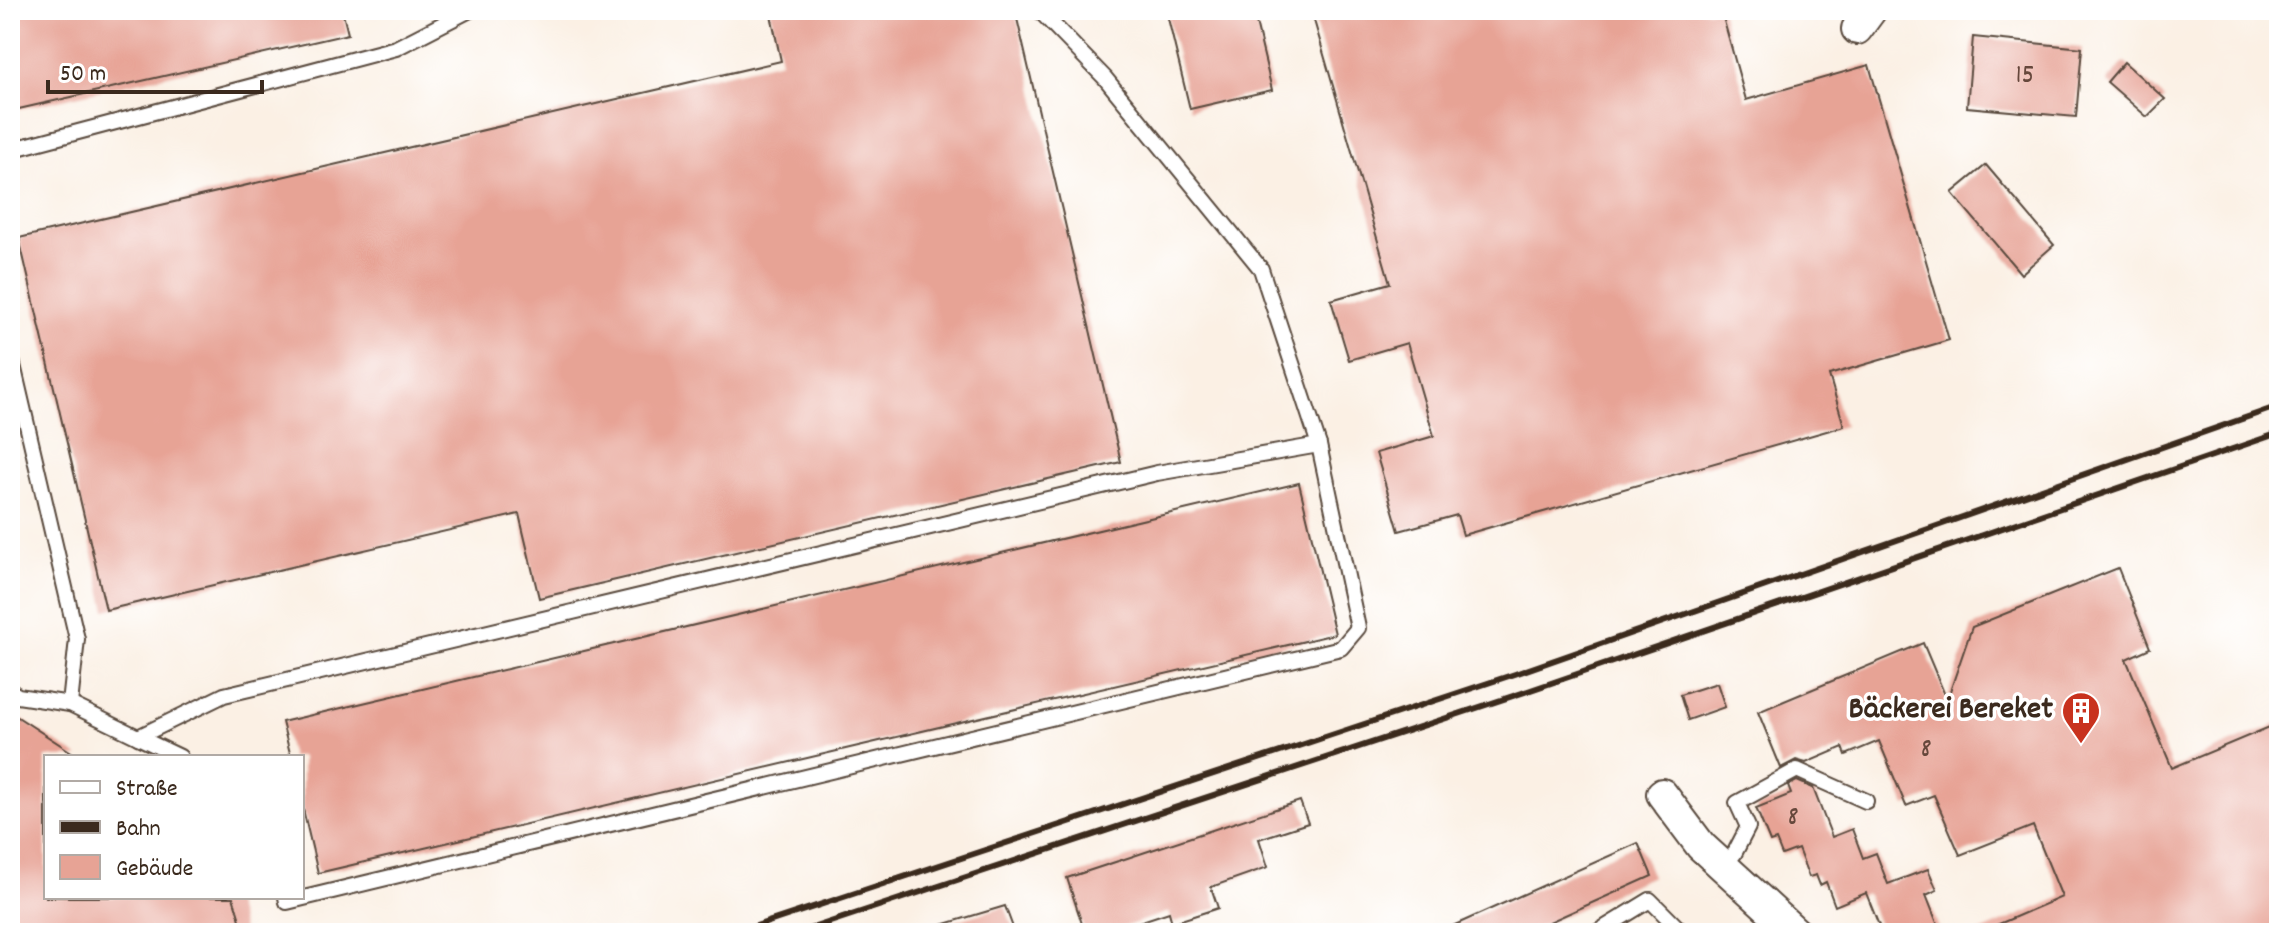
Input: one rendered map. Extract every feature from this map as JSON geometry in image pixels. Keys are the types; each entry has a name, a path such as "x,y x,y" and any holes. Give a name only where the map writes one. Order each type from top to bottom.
{"street":[{"path":"1662,794 1701,846 1796,933"}],"lane":[{"path":"10,150 396,48 470,10"},
{"path":"304,898 1341,648 1358,628 1319,445 1261,269 1105,78 1039,10"},
{"path":"10,352 77,639 70,704"},
{"path":"138,737 224,695 1157,473 1319,445"},
{"path":"10,691 18,696 70,704 176,755"},
{"path":"1723,866 1734,854 1748,827 1737,803 1797,770 1866,801"},
{"path":"1596,933 1650,900 1683,933"}],"building":[{"path":"10,10 342,10 348,34 10,111"},
{"path":"770,10 1015,10 1121,462 539,598 519,514 106,610 19,238 781,61"},
{"path":"1166,10 1253,10 1272,90 1190,109"},
{"path":"1311,10 1721,10 1746,100 1869,65 1949,340 1829,375 1844,426 1463,535 1457,515 1399,531 1376,453 1434,436 1407,343 1349,360 1331,300 1390,283"},
{"path":"1973,37 2082,48 2076,117 1967,107"},
{"path":"2124,62 2165,99 2147,117 2107,82"},
{"path":"1986,165 2054,245 2021,274 1952,193"},
{"path":"1299,483 1335,634 318,873 304,814 304,755 290,755 282,722"},
{"name":"Bäckerei Bereket","path":"2118,568 2150,648 2126,659 2172,768 2279,723 2279,933 1978,933 2062,897 2033,826 1960,855 1934,795 1906,806 1879,741 1846,755 1843,747 1806,763 1796,760 1781,768 1758,712 1923,643 1947,700 1972,627"},
{"path":"1717,683 1725,707 1688,720 1680,695"},
{"path":"10,712 76,755 44,755 44,899 234,899 244,933 10,933"},
{"path":"1797,781 1813,788 1832,837 1852,829 1863,858 1876,853 1888,884 1928,869 1937,890 1926,895 1941,933 1882,933 1866,893 1835,906 1826,882 1820,885 1816,875 1809,877 1798,849 1782,855 1776,840 1770,842 1756,808 1791,794 1788,786"},
{"path":"1300,801 1308,823 1259,839 1268,867 1211,887 1218,908 1172,923 1169,912 1106,933 1085,933 1067,878"},
{"path":"1638,843 1652,876 1525,933 1437,933"},
{"path":"1005,906 1015,933 936,933 935,927"}],"railway":[{"path":"735,933 1515,674 2279,406"},
{"path":"797,933 1522,693 2279,433"}],"place":[{"name":"Bäckerei Bereket","path":"2081,745"}]}
